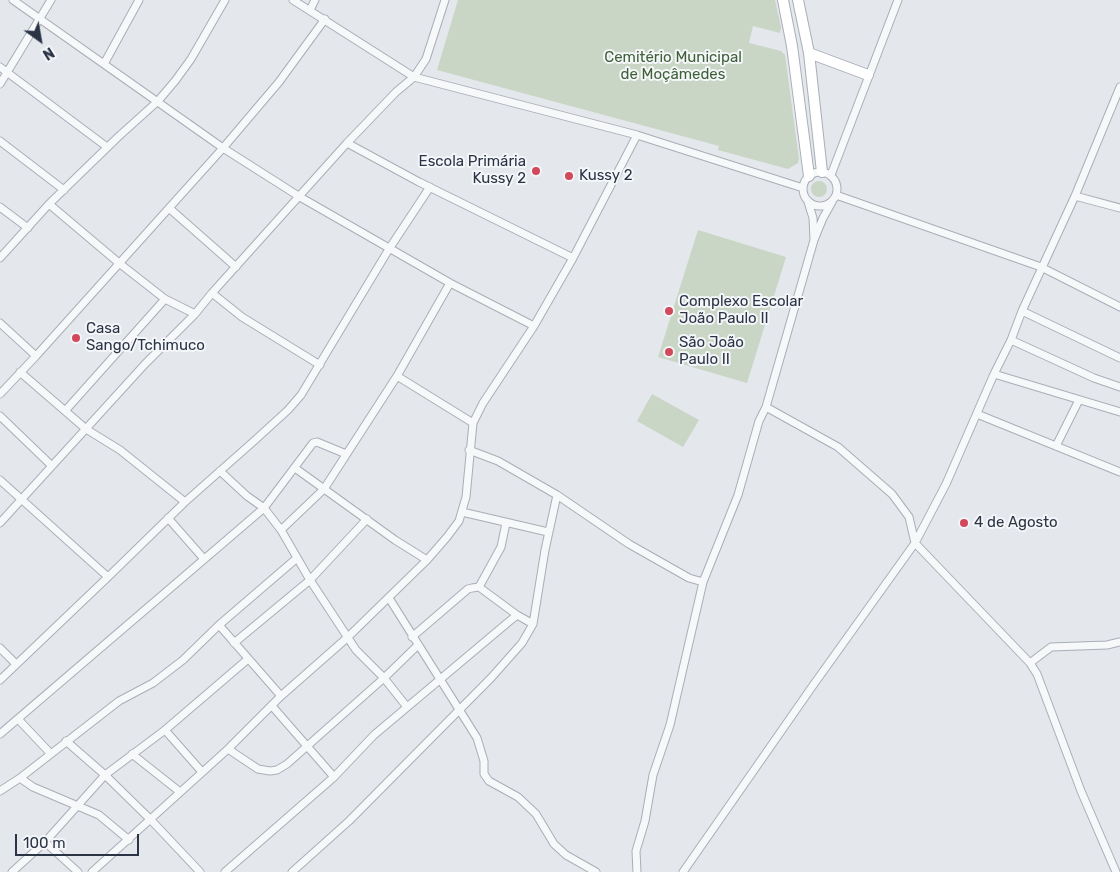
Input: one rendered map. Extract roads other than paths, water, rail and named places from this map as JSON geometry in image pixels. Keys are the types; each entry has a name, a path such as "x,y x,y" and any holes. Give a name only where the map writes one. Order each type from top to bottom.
{"street":[{"path":"13,0 223,148 300,197 450,283 534,326"},
{"path":"0,84 51,0"},
{"path":"104,64 138,0"},
{"path":"0,258 49,204 107,147 158,101 186,66 225,0"},
{"path":"293,0 414,77 638,135 803,188"},
{"path":"310,10 315,0"},
{"path":"0,523 145,364 195,314 347,142 396,92 414,77 426,59 445,0"},
{"path":"783,0 792,46 809,176"},
{"path":"637,872 636,851 645,821 653,775 670,725 703,582 738,495 759,422 766,407 814,240 823,218 835,197 836,184 826,174 809,52 798,0"},
{"path":"826,174 898,0"},
{"path":"0,394 223,148 279,82 325,19"},
{"path":"809,52 868,75"},
{"path":"0,67 107,147"},
{"path":"684,872 814,684 915,543 946,484 994,374 1011,340 1041,267 1075,196 1120,87"},
{"path":"92,872 228,749 281,696 389,598 427,560 459,521 466,497 473,423 483,403 534,326 573,258 638,135"},
{"path":"0,141 64,190"},
{"path":"347,142 430,187 573,258"},
{"path":"814,240 813,218 803,188 809,176 813,173 826,174"},
{"path":"0,680 185,502 288,410 301,395 389,249 430,187"},
{"path":"1075,196 1120,208"},
{"path":"808,201 818,206 824,206 835,197"},
{"path":"835,197 1041,267 1120,307"},
{"path":"49,204 165,299 195,314"},
{"path":"0,207 28,228"},
{"path":"169,208 236,266"},
{"path":"281,530 324,489 397,376 450,283"},
{"path":"212,293 242,316 320,364"},
{"path":"65,411 165,299"},
{"path":"1022,311 1120,358"},
{"path":"0,323 36,356"},
{"path":"1011,340 1094,378 1120,387"},
{"path":"20,372 86,429 120,450 185,502"},
{"path":"994,374 1120,412"},
{"path":"397,376 473,423"},
{"path":"1056,446 1079,400"},
{"path":"766,407 838,446 892,494 910,517 915,543 1030,663 1036,674 1081,791 1116,872"},
{"path":"977,414 1120,472"},
{"path":"0,416 52,466"},
{"path":"0,734 264,508 316,442 346,454"},
{"path":"469,450 498,461 558,495 629,544 689,578 703,582"},
{"path":"295,468 395,540 427,560"},
{"path":"220,471 247,496 264,508 281,530 310,580 356,650 384,678 407,707"},
{"path":"0,480 108,578"},
{"path":"292,872 349,821 510,659 522,643 533,624 548,532 558,495"},
{"path":"462,512 548,532"},
{"path":"168,518 204,559"},
{"path":"234,643 310,580 367,519"},
{"path":"479,587 501,547 506,523"},
{"path":"0,791 20,778 119,701 167,673 297,558"},
{"path":"412,637 468,589 479,587 517,616 533,624"},
{"path":"389,598 417,646 477,738 484,761 484,774 489,781 518,797 536,814 554,844 566,855 596,872"},
{"path":"224,872 334,777 374,735 517,616"},
{"path":"219,625 281,696"},
{"path":"1030,663 1051,646 1107,645 1120,642"},
{"path":"228,749 258,769 277,770 287,764 384,678 417,646"},
{"path":"0,648 16,664"},
{"path":"12,872 45,842 105,775 165,730 248,659"},
{"path":"272,706 334,777"},
{"path":"18,719 51,754"},
{"path":"165,730 202,772"},
{"path":"66,741 105,775 200,872"},
{"path":"132,754 180,792"},
{"path":"20,778 33,787 99,815 129,840"},
{"path":"45,842 78,872"}],"place":[{"name":"Escola Primária Kussy 2","path":"536,171"},
{"name":"Kussy 2","path":"569,176"},
{"name":"Complexo Escolar João Paulo II","path":"669,311"},
{"name":"Casa Sango/Tchimuco","path":"76,338"},
{"name":"São João Paulo II","path":"669,352"},
{"name":"4 de Agosto","path":"964,523"}],"park label":[{"name":"Cemitério Municipal de Moçâmedes","path":"673,66"}]}
